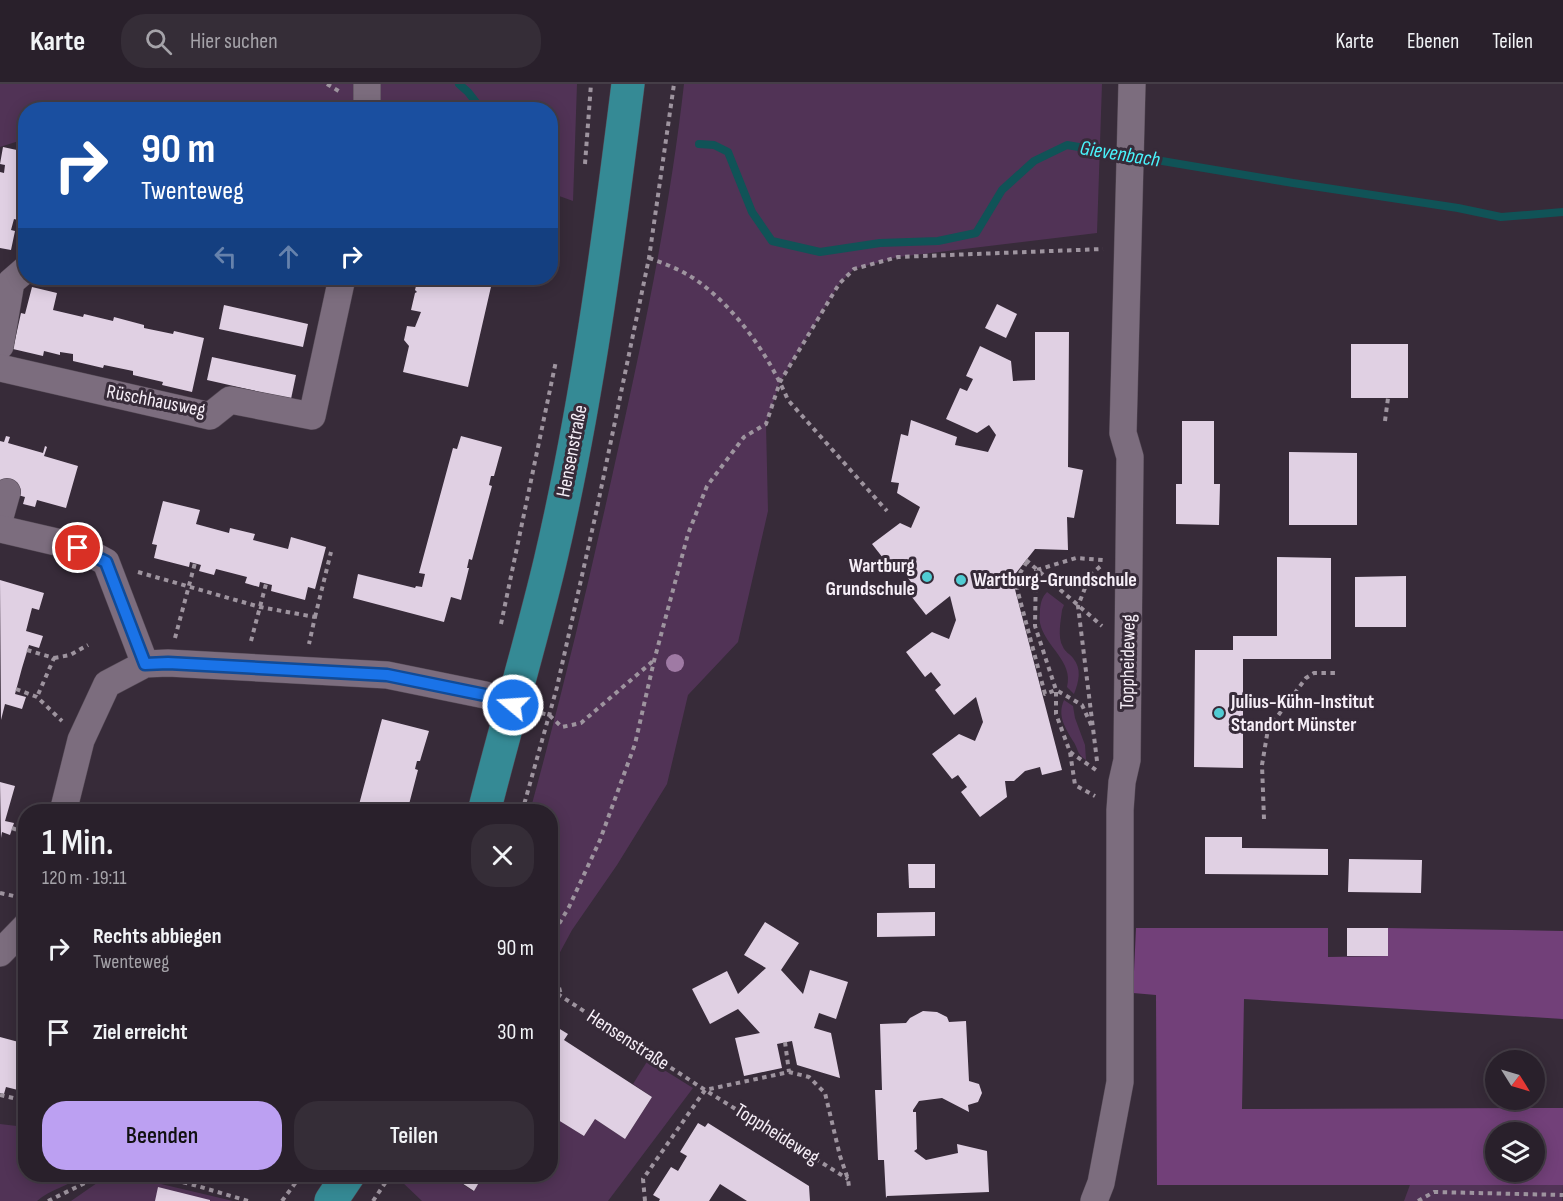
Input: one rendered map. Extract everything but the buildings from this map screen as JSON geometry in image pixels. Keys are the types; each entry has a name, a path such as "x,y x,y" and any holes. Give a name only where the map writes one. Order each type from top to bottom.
{"main road":[{"name":"Hensenstraße","path":"486,804 550,561 593,340 610,231 628,84"},
{"path":"331,1201 344,1182"}],"street":[{"path":"367,102 368,84"},
{"name":"Toppheideweg","path":"1094,1201 1101,1184 1120,1082 1120,810 1122,782 1127,760 1130,457 1123,433 1132,84"},
{"path":"0,346 11,282 18,275"},
{"name":"Rüschhausweg","path":"0,368 210,416 230,400 312,416 340,285"},
{"path":"0,529 78,548 106,562 156,663"},
{"path":"65,804 81,740 107,684 156,663 387,675 485,695 513,705"},
{"path":"0,952 18,935"}],"path":[{"path":"585,165 591,84"},
{"path":"674,84 649,258 668,264 699,282 729,310 751,336 780,382 788,400 887,511"},
{"path":"558,926 600,840 635,744 654,661 688,534 707,486 744,437 766,424 780,382 839,284 854,270 898,257 1103,249"},
{"path":"500,626 559,350"},
{"path":"1385,421 1388,398"},
{"path":"302,670 331,552"},
{"path":"1036,570 1076,558 1107,560 1090,575 1078,606 1098,772 1070,752"},
{"path":"1095,734 1082,705 1056,690 1045,694 1015,581 1027,561 1111,633 1128,634"},
{"path":"106,562 260,607 315,617"},
{"path":"156,663 189,588 195,563"},
{"path":"1036,570 1035,626 1056,690 1056,714 1070,752 1075,784 1101,799 1100,790"},
{"path":"244,667 266,584"},
{"path":"27,650 54,658 70,654 88,645"},
{"path":"36,697 54,658"},
{"path":"549,715 562,727 581,723 654,661"},
{"path":"1264,819 1262,765 1268,729 1306,678 1314,673 1337,674"},
{"path":"16,689 36,697 81,740"},
{"path":"12,828 18,830"},
{"path":"0,893 18,897"},
{"path":"558,984 561,996"},
{"name":"Hensenstraße","path":"558,994 705,1090"},
{"path":"785,1042 789,1072"},
{"name":"Toppheideweg","path":"705,1090 789,1072 809,1077 825,1093 849,1187"},
{"path":"645,1201 643,1179 705,1090"},
{"name":"Toppheideweg","path":"705,1090 848,1179"},
{"path":"0,1095 18,1099"},
{"path":"48,1201 88,1182"},
{"path":"181,1182 248,1201"},
{"path":"282,1201 296,1182"},
{"path":"373,1201 386,1182"},
{"path":"1418,1201 1434,1192 1554,1198 1563,1195"}],"shaded area":[{"path":"0,84 577,84 573,201 558,196 558,102 18,102 18,141 0,147"},
{"path":"684,84 1102,84 1097,233 898,257 854,269 839,284 780,382 766,424 768,511 738,642 688,695 667,784 617,865 572,930 558,956 558,804 532,804 553,727 604,515 654,279"},
{"path":"1047,592 1064,605 1060,623 1060,638 1064,649 1078,666 1078,680 1074,694 1067,687 1068,678 1063,662 1047,639 1040,623 1041,604"},
{"path":"1064,700 1073,706 1085,745 1086,760 1079,753 1063,721 1061,711"},
{"path":"1136,928 1328,928 1328,957 1387,956 1388,928 1563,931 1563,1019 1244,999 1242,1109 1545,1110 1545,1108 1563,1108 1563,1185 1157,1185 1156,995 1133,993"},
{"path":"648,1060 693,1088 608,1201 422,1201 402,1182 459,1182 473,1191 479,1182 558,1182 558,1119 584,1136 595,1119 625,1139 652,1097 633,1084"},
{"path":"0,1124 18,1126 18,1182 72,1182 37,1201 0,1201"},
{"path":"98,1182 153,1182 233,1201 71,1201"},
{"path":"1411,1182 1563,1185 1562,1201 1404,1201"}],"waterway":[{"name":"Gievenbach","path":"459,84 476,102"},
{"name":"Gievenbach","path":"699,144 714,145 728,152 752,212 772,241 820,252 880,243 938,241 976,233 1002,190 1034,161 1067,145 1458,208 1501,217 1563,212"}],"place":[{"name":"Wartburg Grundschule","path":"927,577"},
{"name":"Wartburg-Grundschule","path":"961,580"},
{"name":"Julius-Kühn-Institut Standort Münster","path":"1219,713"}],"route":[{"path":"78,548 106,562 145,664 168,663 387,675 485,695 513,705"}]}
